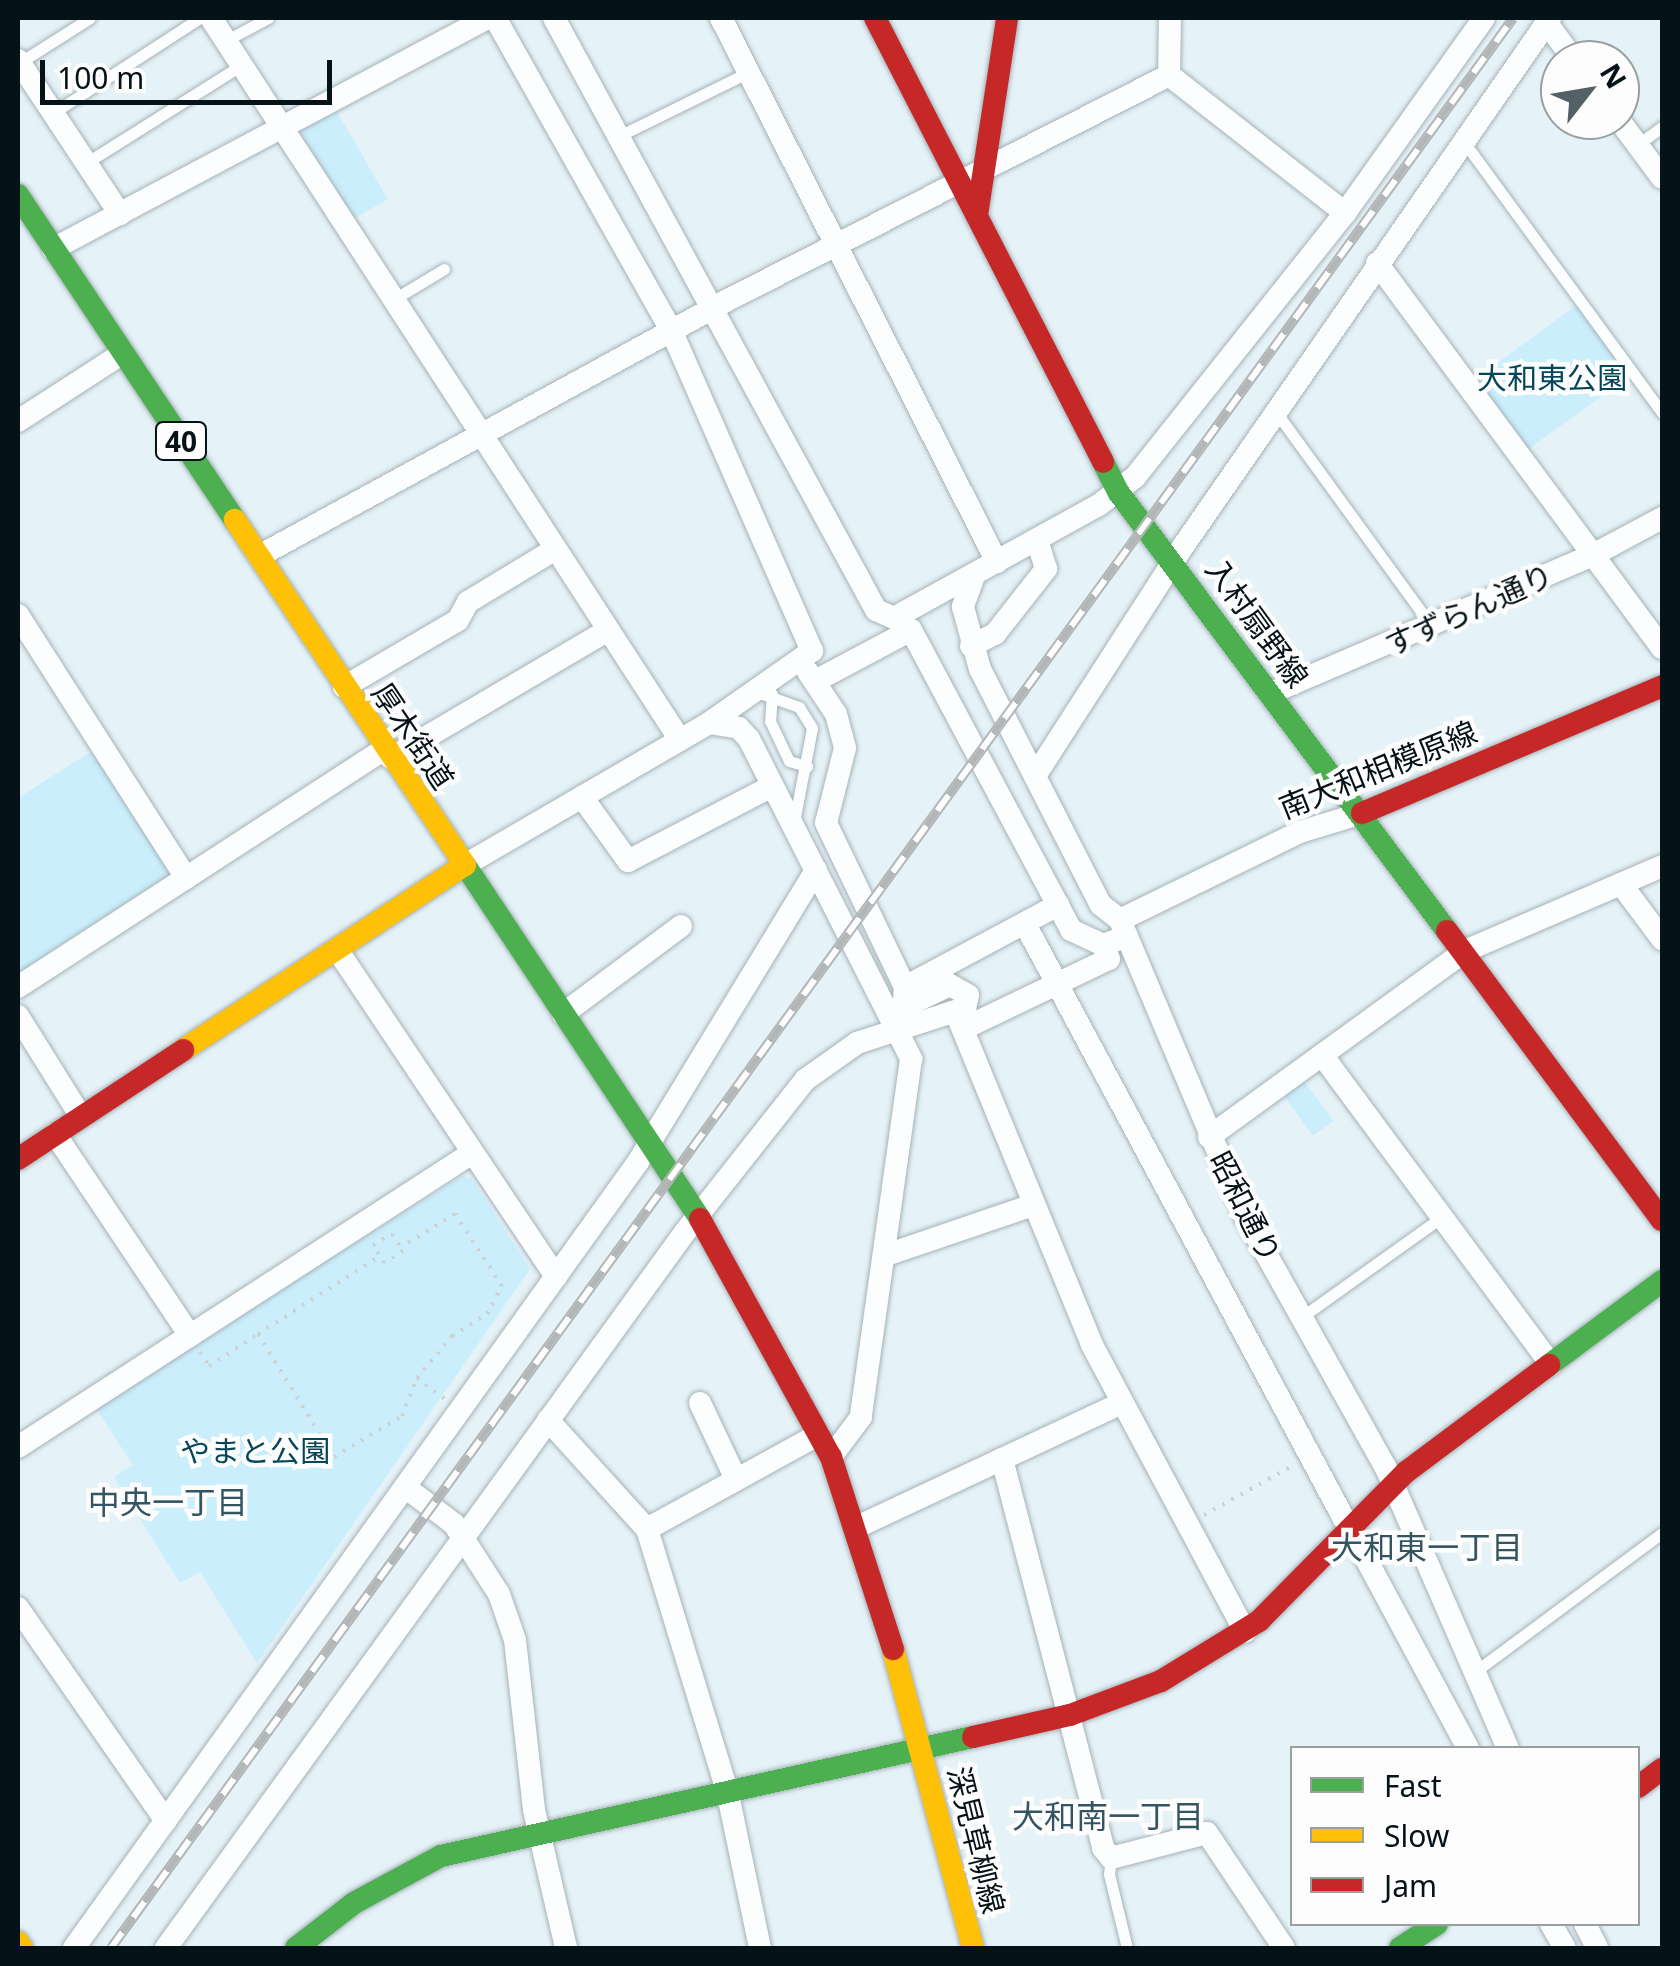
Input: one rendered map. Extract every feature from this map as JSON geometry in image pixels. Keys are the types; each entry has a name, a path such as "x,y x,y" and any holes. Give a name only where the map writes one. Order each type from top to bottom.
{"main road":[{"name":"入村扇野線","path":"875,18 1119,493 1174,561 1662,1220"},
{"path":"978,215 1008,18"},
{"name":"厚木街道","path":"18,195 698,1216"},
{"name":"南大和相模原線","path":"1362,813 1662,686"},
{"path":"18,1158 464,865"},
{"name":"深見草柳線","path":"698,1216 831,1457 857,1526 922,1747 973,1948"},
{"path":"296,1948 354,1903 441,1856 539,1831 1070,1716 1161,1681 1244,1632 1306,1580 1393,1484 1662,1281"},
{"path":"1640,1786 1662,1769"},
{"path":"1400,1948 1432,1926"}],"street":[{"path":"211,18 278,130 680,740"},
{"path":"54,249 487,18"},
{"path":"464,865 762,693 808,656 812,645 671,330 495,18"},
{"path":"554,18 876,610 894,618 1119,493 1345,213 1472,22"},
{"path":"720,18 997,562"},
{"path":"1169,75 1170,18"},
{"path":"1035,776 1174,561 1548,20"},
{"path":"18,62 120,214"},
{"path":"258,556 712,308 1169,75"},
{"path":"1169,75 1345,213"},
{"path":"1634,140 1662,178"},
{"path":"1377,263 1662,648"},
{"path":"18,422 122,353"},
{"name":"すずらん通り","path":"1271,693 1594,555 1662,518"},
{"path":"971,646 996,634 1046,569 1036,540"},
{"path":"344,687 458,620 468,602 554,550"},
{"path":"964,1019 1056,987 1109,960 1113,935 971,646 964,607 974,576"},
{"path":"18,616 186,878"},
{"path":"831,1457 861,1418 911,1070 900,1007 826,823 845,748 812,675 911,630 1072,930 1113,935"},
{"path":"18,987 388,754 607,632"},
{"path":"709,723 744,732 816,870 900,1007"},
{"path":"987,772 1004,747"},
{"path":"582,797 628,861 772,786"},
{"name":"南大和相模原線","path":"1113,935 1300,832 1362,813"},
{"path":"1209,1137 1465,952 1662,866"},
{"path":"74,1948 556,1277 648,1143 816,870"},
{"path":"1622,884 1662,939"},
{"path":"166,1948 698,1216 805,1080 830,1056 900,1007 1058,905"},
{"path":"1025,924 1344,1519"},
{"path":"563,1014 681,926"},
{"name":"昭和通り","path":"1113,935 1209,1137 1393,1484 1507,1746"},
{"path":"338,951 556,1277"},
{"path":"900,1007 956,984 968,1004 964,1019 1032,1205 1122,1403 1244,1632"},
{"path":"18,1016 81,1117"},
{"path":"1322,1055 1552,1365"},
{"path":"55,1134 190,1336"},
{"path":"18,1447 472,1152"},
{"path":"886,1254 1032,1205"},
{"path":"700,1402 736,1479"},
{"path":"857,1526 1122,1403"},
{"path":"548,1420 647,1529 727,1790 760,1948"},
{"path":"647,1529 818,1434"},
{"path":"1002,1460 1103,1848 1112,1858 1206,1833 1284,1948"},
{"path":"405,1487 462,1538 499,1594 515,1640 539,1831 566,1948"},
{"path":"1358,1544 1467,1746"},
{"path":"18,1608 166,1821"},
{"path":"1552,1926 1564,1948"}],"lane":[{"path":"18,62 90,18"},
{"path":"53,113 200,18"},
{"path":"225,40 268,18"},
{"path":"86,163 240,66"},
{"path":"619,136 749,72"},
{"path":"1638,145 1662,127"},
{"path":"1464,142 1662,413"},
{"path":"392,300 444,268"},
{"path":"1276,412 1431,626"},
{"path":"762,693 807,718 813,742 793,826"},
{"path":"762,693 789,761 807,766"},
{"path":"1302,1316 1442,1216"},
{"path":"1476,1671 1662,1532"},
{"path":"1112,1858 1108,1874 1126,1948"}],"path":[{"path":"258,1334 334,1457 402,1416 417,1378 452,1336 487,1314 501,1279 455,1214 401,1247"},
{"path":"392,1234 404,1251 384,1263 380,1256 374,1246 392,1234"},
{"path":"209,1366 380,1256"},
{"path":"417,1378 450,1403"},
{"path":"1187,1524 1283,1471"}],"green space":[{"path":"336,110 388,199 341,226 289,137"},
{"name":"大和東公園","path":"1577,305 1629,376 1526,451 1474,380"},
{"path":"95,749 175,875 18,974 18,798"},
{"path":"1302,1078 1333,1121 1313,1136 1282,1093"},
{"name":"やまと公園","path":"462,1176 472,1179 530,1269 257,1663 200,1572 180,1583 114,1477 133,1465 95,1407"}],"railway":[{"path":"111,1948 1513,18"}],"traffic: fast":[{"path":"18,195 235,520"},
{"path":"1103,462 1119,493 1447,931"},
{"path":"465,865 700,1219"},
{"path":"1549,1365 1662,1281"},
{"path":"296,1948 354,1903 441,1856 973,1737"},
{"path":"1400,1948 1434,1926"}],"traffic: slow":[{"path":"183,1050 465,865 235,520"},
{"path":"893,1649 973,1948"},
{"path":"18,1942 22,1948"}],"traffic: jam":[{"path":"875,18 1103,462"},
{"path":"977,215 1007,18"},
{"path":"1362,813 1662,686"},
{"path":"1447,931 1662,1220"},
{"path":"18,1159 183,1050"},
{"path":"700,1219 831,1457 893,1649"},
{"path":"973,1737 1070,1715 1161,1681 1259,1621 1406,1472 1549,1365"},
{"path":"1640,1786 1662,1769"}],"district":[{"name":"中央一丁目","path":"168,1502"},
{"name":"大和東一丁目","path":"1427,1547"},
{"name":"大和南一丁目","path":"1108,1816"}]}
